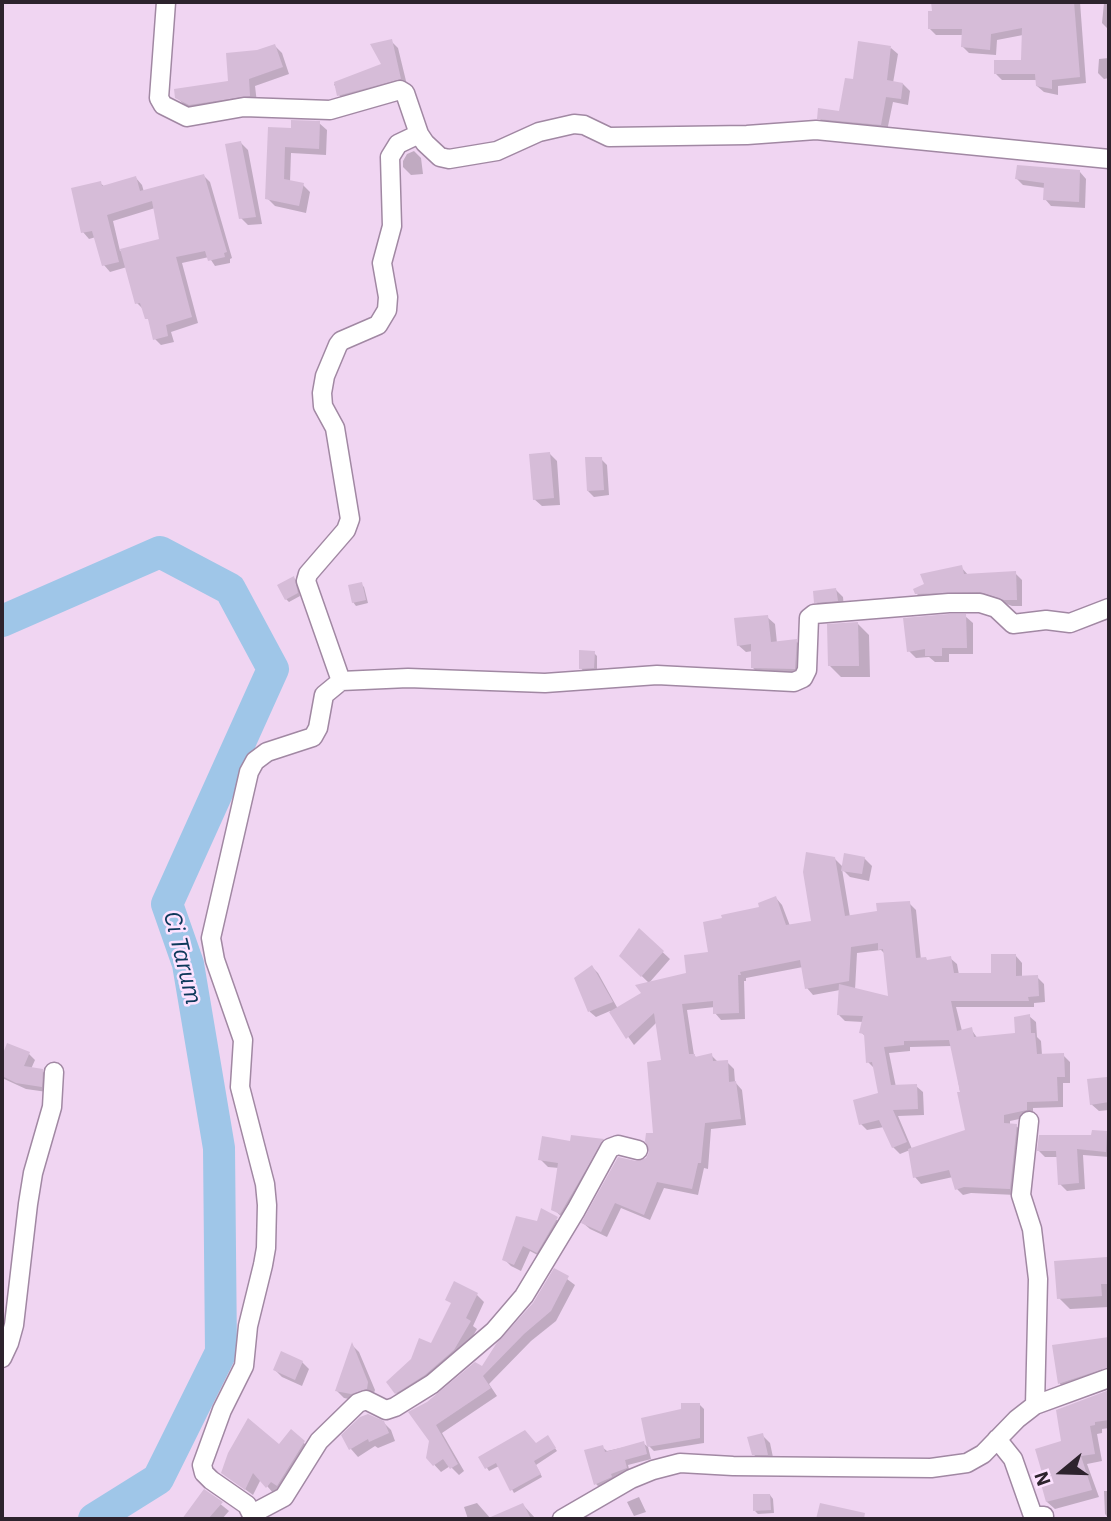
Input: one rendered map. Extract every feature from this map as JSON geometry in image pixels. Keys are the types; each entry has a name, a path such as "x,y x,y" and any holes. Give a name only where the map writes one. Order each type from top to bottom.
{"street":[{"path":"166,2 159,98 163,105 178,114 194,118 244,107 330,110 400,90 405,93 419,134 431,151 449,159 497,151 539,132 574,124 584,125 609,137 747,135 816,130 1109,159"},
{"path":"341,681 306,581 308,574 346,530 350,519 335,428 323,406 322,393 325,376 338,345 378,325 387,310 388,297 382,263 391,226 390,157 398,144 419,134"},
{"path":"638,1150 618,1145 610,1148 524,1296 494,1331 432,1384 395,1408 386,1410 366,1400 358,1403 319,1441 284,1497 253,1516 242,1500 211,1480 202,1467 222,1410 244,1366 248,1326 265,1256 265,1184 240,1087 243,1040 215,960 212,930 253,764 264,754 313,737 318,728 324,695 341,681 418,678 545,683 657,675 794,682 803,678 807,670 808,618 814,614 948,603 980,603 996,608 1013,624 1043,620 1070,623 1109,608"},
{"path":"2,1358 14,1325 27,1204 52,1107 54,1072"},
{"path":"1029,1121 1021,1195 1032,1229 1037,1268 1035,1405"},
{"path":"562,1519 617,1486 671,1465 954,1466 974,1460 1035,1405 1109,1378"},
{"path":"997,1439 1013,1459 1032,1513 1035,1516 1044,1516"}],"building":[{"path":"931,2 1074,2 1080,77 1052,80 1052,89 1036,86 1035,74 994,74 994,60 1021,60 1022,28 991,34 990,50 961,47 962,29 928,29"},
{"path":"392,39 401,79 337,96 334,82 381,64 370,44"},
{"path":"858,41 891,46 887,80 903,83 901,99 886,97 881,125 817,119 818,108 839,111 845,78 853,79"},
{"path":"275,44 283,67 249,79 250,96 189,105 175,98 174,89 228,81 226,53 257,50"},
{"path":"291,120 320,121 319,149 285,147 284,179 304,183 299,206 265,199 268,127 291,128"},
{"path":"241,141 256,217 239,219 225,144"},
{"path":"1017,165 1080,170 1079,202 1043,200 1044,183 1015,179"},
{"path":"204,174 227,252 224,253 225,257 208,261 205,251 176,257 192,317 166,325 168,336 153,340 148,319 145,319 140,303 135,304 120,249 159,239 152,201 107,215 119,262 102,266 92,231 81,233 71,188 101,181 102,186 136,176 140,191"},
{"path":"550,452 554,498 533,500 529,454"},
{"path":"585,457 602,457 604,490 587,491"},
{"path":"962,565 964,574 1016,571 1017,600 1004,600 980,592 915,594 913,589 924,584 920,574"},
{"path":"294,576 298,593 285,600 277,585"},
{"path":"362,582 366,600 352,603 348,585"},
{"path":"836,588 838,601 814,603 813,591"},
{"path":"966,614 967,648 942,648 942,656 925,656 925,649 907,652 903,618"},
{"path":"768,615 771,642 797,639 795,669 751,668 751,644 737,646 734,618"},
{"path":"858,622 859,666 828,666 827,624"},
{"path":"579,650 595,651 594,668 579,669"},
{"path":"806,852 835,857 845,916 877,911 876,903 910,901 916,958 926,957 927,960 951,956 954,973 991,973 991,954 1016,954 1016,976 1038,975 1039,996 1028,997 1029,1001 951,1001 957,1031 972,1027 974,1037 1015,1033 1014,1017 1030,1014 1031,1033 1035,1033 1037,1054 1064,1053 1065,1077 1057,1077 1058,1101 1027,1102 1027,1110 1004,1115 1004,1123 1017,1124 1010,1189 964,1187 955,1190 949,1170 913,1178 908,1149 965,1130 949,1040 904,1041 904,1045 884,1047 891,1085 917,1084 918,1109 893,1110 907,1142 892,1148 879,1120 859,1125 853,1100 878,1093 872,1062 866,1063 864,1034 859,1033 863,1016 837,1015 839,984 888,996 883,949 878,950 878,943 851,947 849,981 805,989 800,960 740,972 739,1013 713,1014 713,1001 682,1004 689,1054 695,1054 695,1057 712,1053 713,1061 728,1060 729,1082 736,1081 741,1119 705,1123 701,1163 698,1163 692,1189 657,1182 644,1215 615,1203 601,1232 581,1223 618,1157 636,1161 646,1158 649,1152 645,1141 646,1133 653,1133 647,1062 661,1060 654,1013 626,1039 609,1012 641,993 635,985 686,973 684,955 708,952 703,922 722,918 721,915 759,907 758,903 776,896 786,925 811,921 803,872"},
{"path":"844,853 865,857 862,874 841,871"},
{"path":"639,928 664,951 641,977 619,956"},
{"path":"592,965 613,1002 588,1012 574,978"},
{"path":"7,1043 30,1052 24,1066 43,1069 42,1087 16,1083 2,1076 2,1056"},
{"path":"1107,1077 1109,1102 1090,1105 1087,1079"},
{"path":"1092,1130 1107,1131 1106,1152 1077,1149 1079,1183 1058,1185 1056,1151 1037,1151 1039,1135 1091,1135"},
{"path":"571,1135 604,1139 560,1214 551,1210 558,1163 538,1160 542,1136 570,1141"},
{"path":"541,1208 558,1217 537,1253 523,1246 514,1265 502,1260 516,1216 537,1221"},
{"path":"1107,1257 1109,1284 1101,1284 1102,1296 1057,1299 1054,1261"},
{"path":"554,1268 569,1276 551,1311 483,1376 491,1388 436,1425 458,1464 450,1469 443,1459 433,1466 426,1458 429,1441 408,1412 427,1402 475,1362 482,1366 496,1344 533,1303"},
{"path":"454,1281 478,1293 466,1318 471,1321 454,1350 425,1375 395,1394 386,1382 411,1359 419,1338 431,1343 451,1303 445,1300"},
{"path":"1109,1337 1109,1367 1058,1384 1052,1345"},
{"path":"352,1342 368,1382 367,1389 351,1394 335,1391"},
{"path":"281,1351 303,1361 295,1380 273,1370"},
{"path":"1109,1390 1109,1420 1095,1422 1095,1425 1090,1426 1095,1454 1081,1456 1092,1490 1046,1502 1041,1484 1045,1483 1035,1449 1061,1441 1056,1410"},
{"path":"681,1403 700,1403 700,1438 647,1447 641,1418 681,1409"},
{"path":"368,1414 384,1421 389,1433 369,1442 368,1439 349,1450 341,1435 360,1417"},
{"path":"248,1418 279,1444 291,1429 305,1441 277,1486 271,1482 266,1488 253,1473 245,1490 221,1473 228,1453"},
{"path":"525,1430 536,1443 548,1435 556,1448 534,1461 541,1474 510,1491 496,1463 485,1469 478,1457"},
{"path":"763,1433 768,1455 752,1455 747,1437"},
{"path":"644,1441 647,1454 625,1460 627,1468 594,1485 584,1450 603,1445 605,1452"},
{"path":"204,1489 223,1502 208,1519 182,1519"},
{"path":"753,1494 770,1494 771,1510 753,1511"},
{"path":"523,1503 531,1519 486,1519"},
{"path":"820,1503 865,1513 864,1519 816,1519"}],"waterway":[{"name":"Ci Tarum","path":"2,621 160,552 230,589 273,669 167,904 188,964 219,1148 221,1352 158,1479 94,1519"}]}
